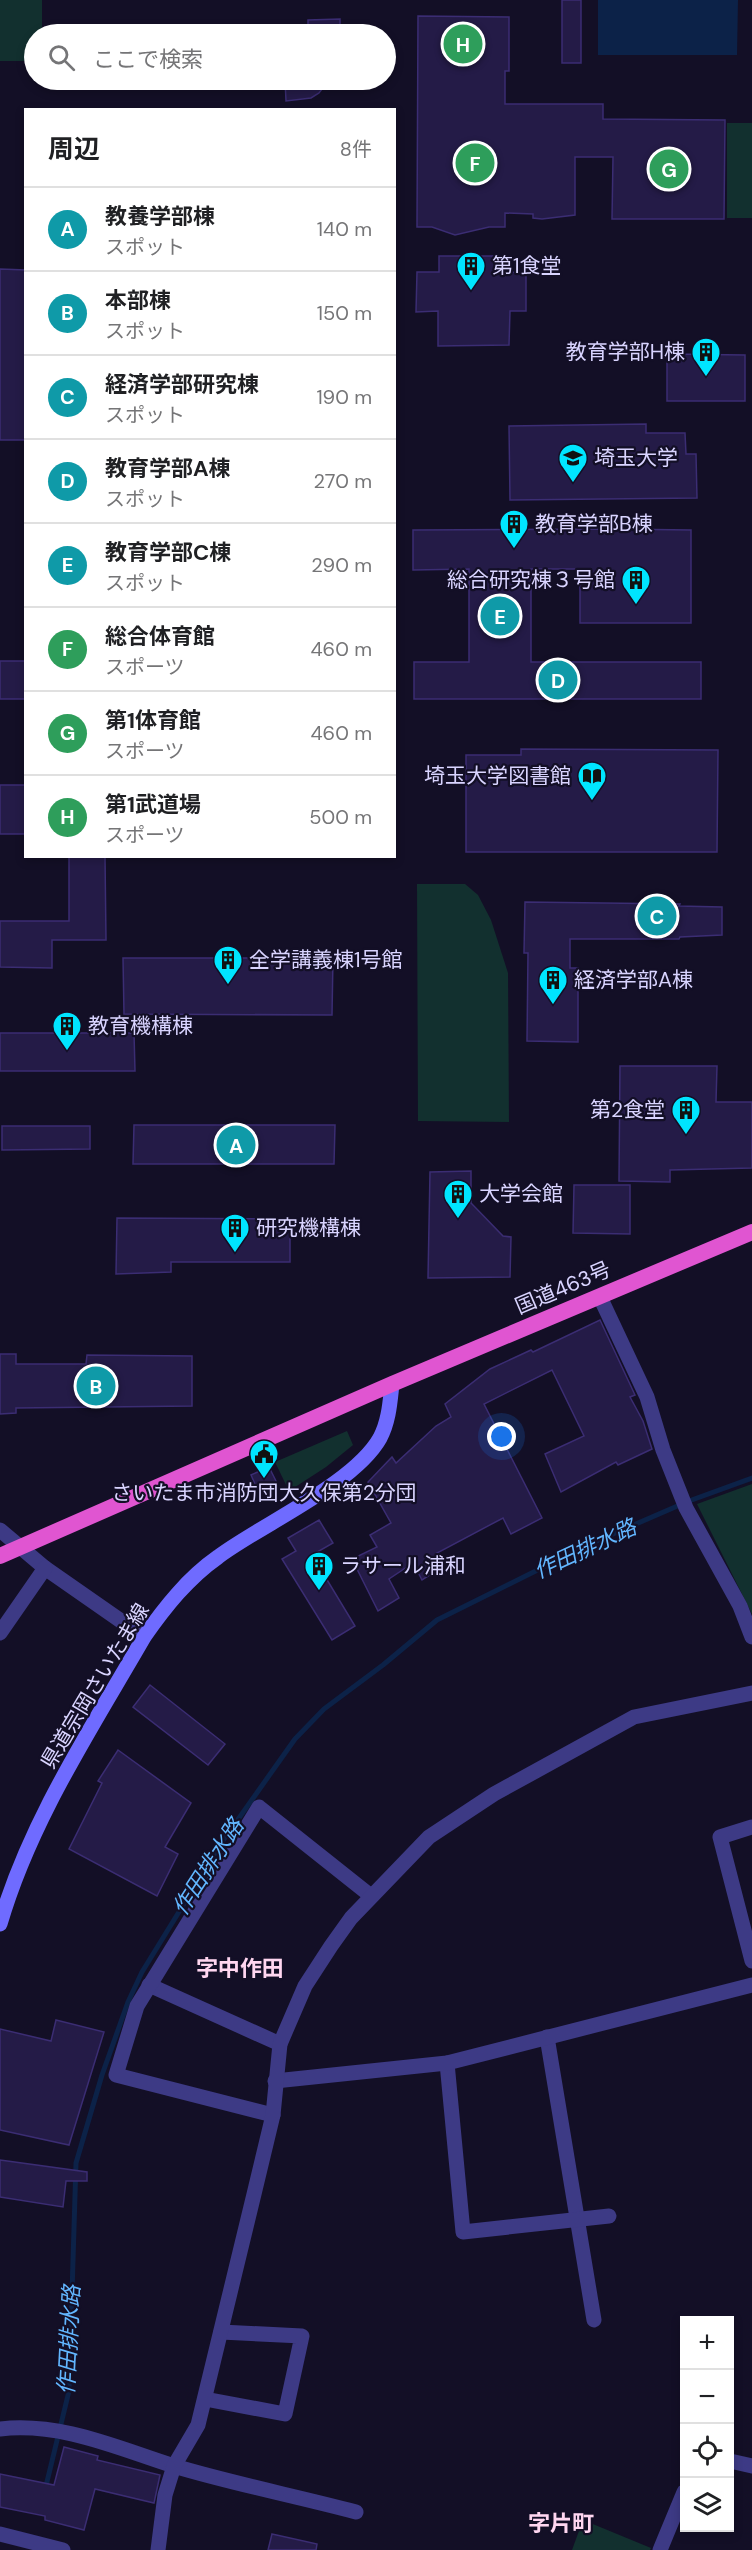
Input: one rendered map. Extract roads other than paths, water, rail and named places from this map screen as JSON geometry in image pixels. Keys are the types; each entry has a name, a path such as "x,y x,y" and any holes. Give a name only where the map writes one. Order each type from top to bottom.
{"highway":[{"name":"国道463号","path":"0,1556 392,1384 752,1232"}],"main road":[{"name":"県道宗岡さいたま線","path":"0,1924 27,1850 48,1806 144,1637 179,1592 210,1563 315,1495 367,1455 380,1437 386,1423 392,1384"}],"street":[{"path":"600,1296 647,1397 684,1504 740,1606 752,1637"},
{"path":"0,1530 45,1568 144,1637"},
{"path":"0,1633 45,1568"},
{"path":"158,2550 165,2495 174,2466 198,2425 205,2399 273,2115 280,2044 312,1976 351,1918 429,1837 494,1794 608,1729 634,1717 752,1693"},
{"path":"273,2115 116,2075 137,2006 259,1807 372,1896"},
{"path":"752,1827 720,1837 752,1961"},
{"path":"149,1985 280,2044"},
{"path":"275,2081 447,2063 752,1985"},
{"path":"547,2037 594,2320"},
{"path":"447,2063 464,2232 609,2216"},
{"path":"205,2399 285,2414 302,2336 221,2332"},
{"path":"0,2429 30,2428 97,2439 174,2466 357,2512"},
{"path":"734,2462 752,2466"},
{"path":"660,2550 680,2502"},
{"path":"0,2534 63,2550"}],"water":[{"path":"598,0 738,0 737,55 598,55"}],"waterway":[{"name":"作田排水路","path":"45,2490 69,2391 76,2163 102,2075 128,2002 142,1972 222,1842 295,1739 324,1709 383,1665 437,1620 592,1543 689,1501 752,1478"}],"place":[{"name":"第1武道場","path":"463,44"},
{"name":"総合体育館","path":"475,163"},
{"name":"第1体育館","path":"669,169"},
{"name":"第1食堂","path":"471,292"},
{"name":"教育学部H棟","path":"706,378"},
{"name":"埼玉大学","path":"573,484"},
{"name":"教育学部B棟","path":"514,550"},
{"name":"総合研究棟３号館","path":"636,606"},
{"name":"教育学部C棟","path":"500,616"},
{"name":"教育学部A棟","path":"558,680"},
{"name":"埼玉大学図書館","path":"592,802"},
{"name":"経済学部研究棟","path":"657,916"},
{"name":"全学講義棟1号館","path":"228,986"},
{"name":"経済学部A棟","path":"553,1006"},
{"name":"教育機構棟","path":"67,1052"},
{"name":"第2食堂","path":"686,1136"},
{"name":"教養学部棟","path":"236,1145"},
{"name":"大学会館","path":"458,1220"},
{"name":"研究機構棟","path":"235,1254"},
{"name":"本部棟","path":"96,1386"},
{"name":"さいたま市消防団大久保第2分団","path":"264,1480"},
{"name":"ラサール浦和","path":"319,1592"}],"district":[{"name":"字中作田","path":"240,1968"},
{"name":"字片町","path":"561,2523"}]}
